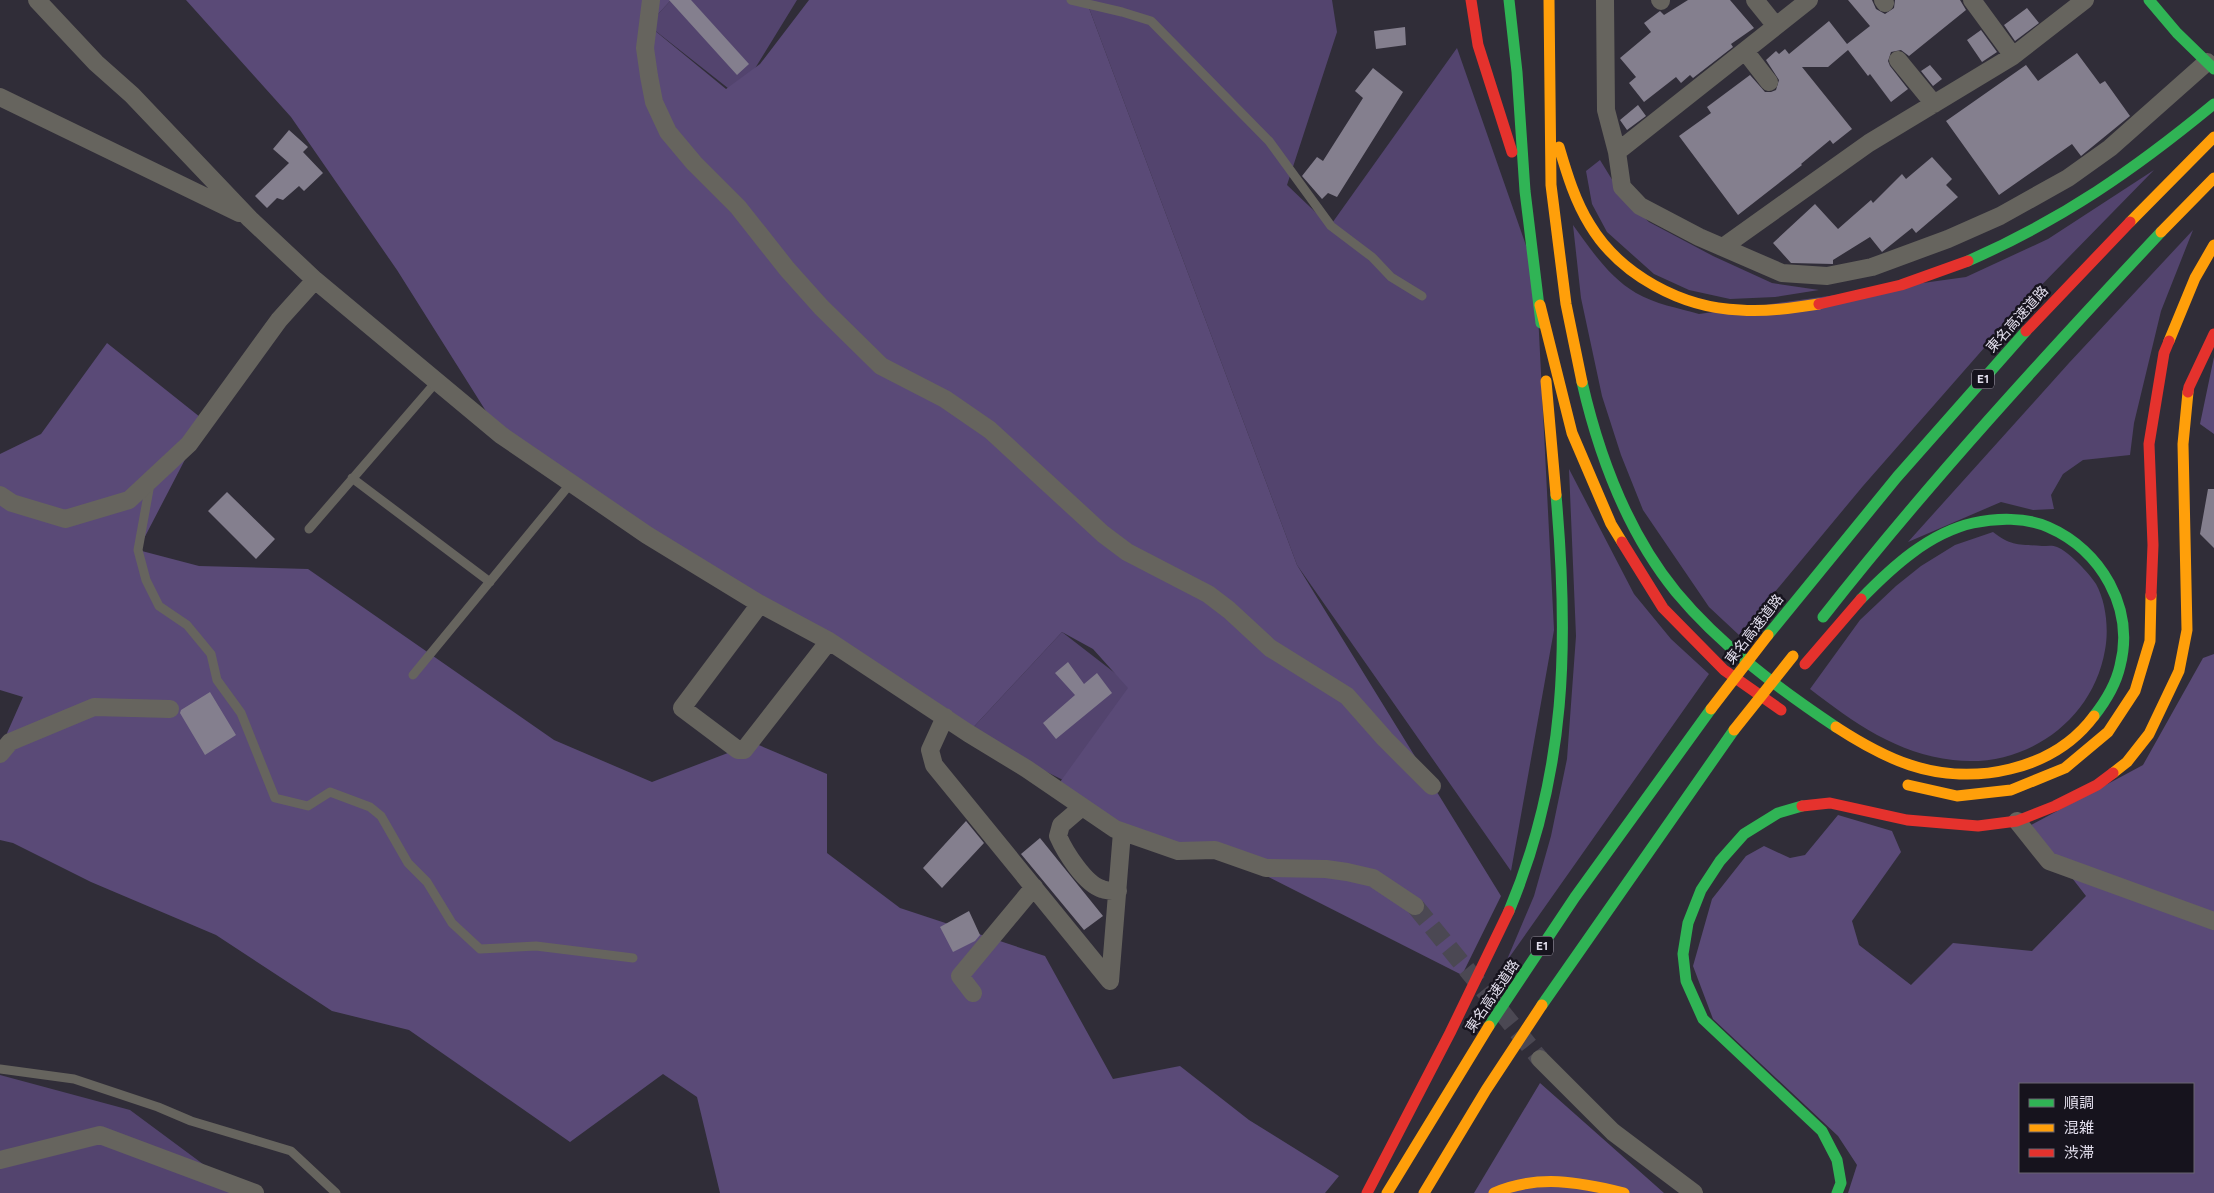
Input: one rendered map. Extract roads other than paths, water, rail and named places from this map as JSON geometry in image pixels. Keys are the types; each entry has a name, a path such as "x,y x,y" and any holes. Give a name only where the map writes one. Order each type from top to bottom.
{"main road":[{"path":"1471,0 1478,45 1525,192"},
{"path":"1367,1193 1435,1064 1516,894 1535,837 1556,745 1564,637 1563,588 1540,305 1525,192 1517,72 1509,0"},
{"path":"1549,0 1552,204 1565,301 1588,404 1601,448 1630,516 1663,575 1684,602 1731,649 1799,701 1840,730 1871,748 1899,761 1948,774 1974,775 2026,766 2050,755 2090,722 2106,701 2121,663 2124,625 2119,600 2111,580 2100,563 2072,537 2032,521 2012,518 1970,524 1947,533 1902,561 1856,604 1799,671 1765,716"},
{"path":"2149,0 2177,33 2210,66"},
{"path":"1551,122 1575,194 1585,217 1599,239 1620,260 1638,276 1677,297 1720,308 1745,310 1813,305 1883,291 1925,278 2028,234 2104,189 2174,138 2214,104"},
{"name":"東名高速道路","path":"1387,1193 1476,1046 1575,897 1711,709 1768,635 1940,425 2056,298 2214,137"},
{"name":"E1","path":"1817,625 1871,554 1957,453 2075,322 2214,178"},
{"path":"1899,780 1957,796 2011,790 2064,768 2108,732 2135,691 2150,640 2153,545 2149,444 2164,353 2195,278 2214,245"},
{"path":"1540,305 1572,433 1610,524 1663,608 1724,670 1788,716"},
{"path":"1837,1193 1841,1183 1837,1160 1822,1131 1703,1020 1686,981 1683,954 1688,923 1701,890 1720,861 1744,834 1778,813 1800,806 1830,803 1907,820 1940,824 1978,826 2017,821 2055,806 2097,784 2126,762 2149,734 2179,670 2187,630 2183,444 2189,387 2214,334"},
{"name":"E1","path":"1424,1193 1486,1090 1556,984 1734,730 1796,652"},
{"path":"1556,984 1610,924 1662,854"},
{"path":"1494,1193 1538,1180 1588,1184 1624,1193"}],"street":[{"path":"37,0 96,63 132,95 250,219 315,280 501,435 647,535 760,604 829,641 1027,768 1115,829 1178,851 1215,850 1266,868 1326,870 1374,878 1415,906"},
{"path":"651,0 645,48 654,102 668,132 694,164 738,207 787,270 820,307 881,366 945,399 990,430 1103,534 1127,552 1208,594 1229,610 1270,648 1347,696 1385,739 1432,786"},
{"path":"1605,0 1606,110 1617,152 1622,187 1640,206 1699,237 1782,273 1826,276 1872,267 1948,239 2000,216 2068,178 2110,148 2210,66"},
{"path":"1755,0 1776,26"},
{"path":"1617,152 1809,0"},
{"path":"1972,0 2013,56"},
{"path":"1723,247 1869,143 2013,56 2085,0"},
{"path":"1745,51 1769,82"},
{"path":"1898,60 1934,104"},
{"path":"0,97 250,219"},
{"path":"0,495 12,503 65,519 129,500 190,444 279,320 315,280"},
{"path":"760,604 682,708 738,750 744,750 829,641"},
{"path":"0,754 10,742 94,708 170,708"},
{"path":"945,717 930,750 934,765 1110,981 1122,832"},
{"path":"1082,807 1061,825 1058,836 1066,852 1092,884 1102,890 1118,891"},
{"path":"2017,821 2048,861 2214,921"},
{"path":"974,993 960,976 1034,887"},
{"path":"1540,1059 1613,1132 1694,1193"},
{"path":"0,1160 100,1135 255,1193"}],"lane":[{"path":"1072,0 1151,21 1270,141 1331,226 1372,257 1391,277 1422,296"},
{"path":"309,529 436,380"},
{"path":"352,478 490,582"},
{"path":"151,479 138,550 146,580 159,606 187,625 211,654 217,680 242,713 275,798 308,806 330,792 370,807 381,816 408,863 427,882 452,923 480,949 536,946 633,958"},
{"path":"413,675 571,483"},
{"path":"0,1069 74,1078 158,1107 191,1121 291,1151 336,1193"}],"tunnel":[{"path":"1415,906 1540,1059"}]}
